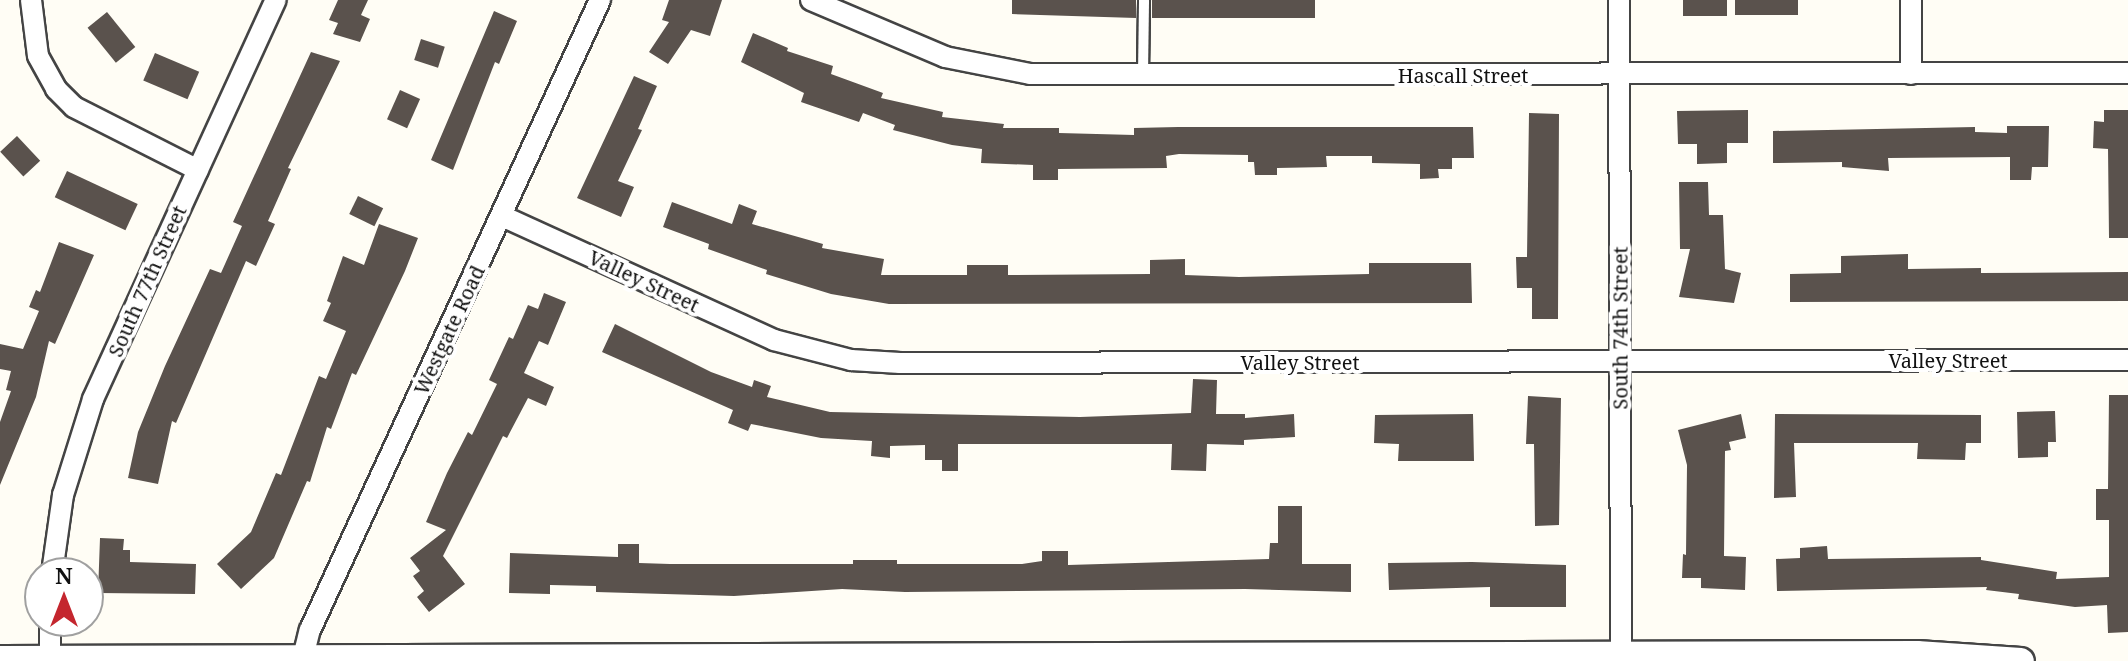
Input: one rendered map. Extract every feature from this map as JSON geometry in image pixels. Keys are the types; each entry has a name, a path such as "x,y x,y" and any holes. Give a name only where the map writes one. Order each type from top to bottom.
{"street":[{"path":"31,0 38,56 56,89 74,107 198,170"},
{"name":"South 77th Street","path":"54,557 63,495 80,436 276,0"},
{"name":"Westgate Road","path":"302,660 310,630 600,0"},
{"name":"Hascall Street","path":"811,0 891,37 987,67 1030,74 2128,73"},
{"name":"South 74th Street","path":"1619,0 1621,656"},
{"path":"1911,0 1911,74"},
{"name":"Valley Street","path":"502,216 774,340 851,360 900,363 2128,360"},
{"path":"50,637 50,659"},
{"path":"0,659 1962,655 2021,661"}],"lane":[{"path":"1143,75 1144,0"}],"building":[{"path":"338,0 368,0 361,15 370,19 360,42 333,34 338,23 329,20"},
{"path":"669,0 722,0 710,36 691,30 668,64 649,52 669,22 662,20"},
{"path":"1012,0 1136,0 1136,18 1012,14"},
{"path":"1152,0 1315,0 1315,18 1152,18"},
{"path":"1683,0 1727,0 1727,16 1683,16"},
{"path":"1735,0 1798,0 1798,15 1735,15"},
{"path":"494,11 517,21 499,64 495,62 453,170 431,160"},
{"path":"107,12 135,47 116,63 88,28"},
{"path":"753,33 788,48 787,51 833,66 831,74 883,93 881,98 943,112 942,117 1004,124 1003,128 1059,128 1059,133 1134,135 1134,128 1473,127 1474,158 1452,158 1452,169 1438,169 1439,178 1420,179 1420,164 1372,163 1372,156 1326,156 1327,167 1277,168 1277,175 1255,175 1254,162 1248,162 1248,155 1179,154 1166,156 1167,168 1058,169 1058,180 1033,180 1033,165 981,163 982,149 893,130 895,125 863,113 859,122 801,102 804,93 741,62"},
{"path":"421,39 445,47 438,68 414,60"},
{"path":"311,52 340,61 288,168 291,169 268,221 275,224 256,266 246,261 176,423 172,421 158,484 128,478 138,432 165,366 210,269 221,273 242,226 233,222"},
{"path":"155,53 199,72 187,99 143,81"},
{"path":"634,76 657,86 638,129 642,130 618,181 634,187 621,217 577,198"},
{"path":"400,90 420,99 407,128 387,119"},
{"path":"1748,110 1748,143 1727,143 1727,163 1697,164 1697,144 1678,144 1677,111"},
{"path":"2104,110 2128,110 2128,238 2109,238 2108,149 2093,148 2094,121 2104,122"},
{"path":"1529,113 1559,114 1558,319 1532,319 1532,288 1517,288 1516,257 1527,257"},
{"path":"2007,126 2049,126 2048,167 2032,167 2031,180 2010,180 2010,157 1888,158 1889,171 1842,167 1842,162 1773,163 1773,131 1975,127 1975,132 2007,133"},
{"path":"17,136 40,161 23,177 0,152"},
{"path":"67,171 138,204 125,230 55,197"},
{"path":"1679,182 1708,182 1709,215 1723,215 1725,269 1741,273 1734,303 1679,297 1690,249 1680,249"},
{"path":"358,196 383,208 374,226 349,214"},
{"path":"672,202 732,224 739,204 757,211 752,224 823,244 822,248 884,259 881,275 967,275 967,265 1008,265 1008,275 1150,274 1150,260 1185,259 1185,275 1239,277 1369,274 1369,263 1471,263 1472,303 889,304 831,294 766,274 767,270 708,249 709,244 663,227"},
{"path":"379,224 418,238 356,375 352,373 331,429 327,427 310,482 307,481 274,558 241,589 217,564 251,532 276,473 281,475 319,376 326,379 346,331 323,321 343,256 364,265"},
{"path":"59,242 94,255 55,344 49,341 36,397 0,485 0,422 11,391 6,390 11,371 0,369 0,344 23,349 39,311 29,307 36,290 40,292"},
{"path":"1908,254 1908,269 1981,268 1981,273 2128,272 2128,301 1790,302 1790,274 1841,273 1841,256"},
{"path":"544,293 566,302 548,345 539,341 524,373 554,387 546,406 528,398 507,438 503,436 443,556 465,584 429,612 417,597 424,591 413,576 420,571 410,558 446,530 426,522 468,432 472,435 497,384 489,380 509,337 513,339 528,305 538,309"},
{"path":"615,324 711,372 752,387 754,380 771,386 767,397 830,412 1080,417 1191,413 1193,379 1217,380 1216,414 1245,414 1245,418 1294,414 1295,437 1244,440 1244,445 1207,444 1206,471 1171,470 1172,444 958,444 958,471 942,471 942,460 925,460 925,445 890,446 890,458 871,456 872,441 821,438 751,424 748,431 728,423 733,410 602,352"},
{"path":"2109,395 2128,395 2128,632 2108,633 2107,605 2075,607 2018,599 2019,594 1986,590 1987,587 1777,591 1776,559 1800,558 1800,548 1827,546 1828,559 1981,557 1981,560 2057,572 2056,579 2109,577 2109,520 2096,520 2096,489 2108,489"},
{"path":"1528,396 1561,398 1559,525 1535,526 1534,444 1526,444"},
{"path":"2055,411 2056,442 2048,442 2048,457 2018,458 2017,412"},
{"path":"1473,414 1474,461 1398,461 1399,444 1374,443 1375,415"},
{"path":"1741,414 1746,438 1729,442 1731,450 1725,451 1724,556 1746,557 1745,590 1701,588 1701,578 1682,578 1683,554 1686,555 1687,465 1678,430"},
{"path":"1775,414 1981,415 1981,443 1966,443 1965,460 1917,459 1918,443 1794,443 1796,497 1774,498"},
{"path":"1278,506 1302,506 1302,564 1351,564 1351,592 1245,589 905,592 842,589 734,596 596,592 596,586 550,585 550,594 509,593 510,553 618,557 618,544 639,544 639,563 670,564 853,564 853,560 897,560 897,564 1022,564 1042,561 1042,551 1068,551 1068,565 1269,559 1270,543 1278,543"},
{"path":"100,538 124,539 123,550 130,550 130,562 196,564 195,594 104,593 104,557 99,557"},
{"path":"1388,563 1566,565 1566,607 1490,607 1490,587 1389,590"}]}
